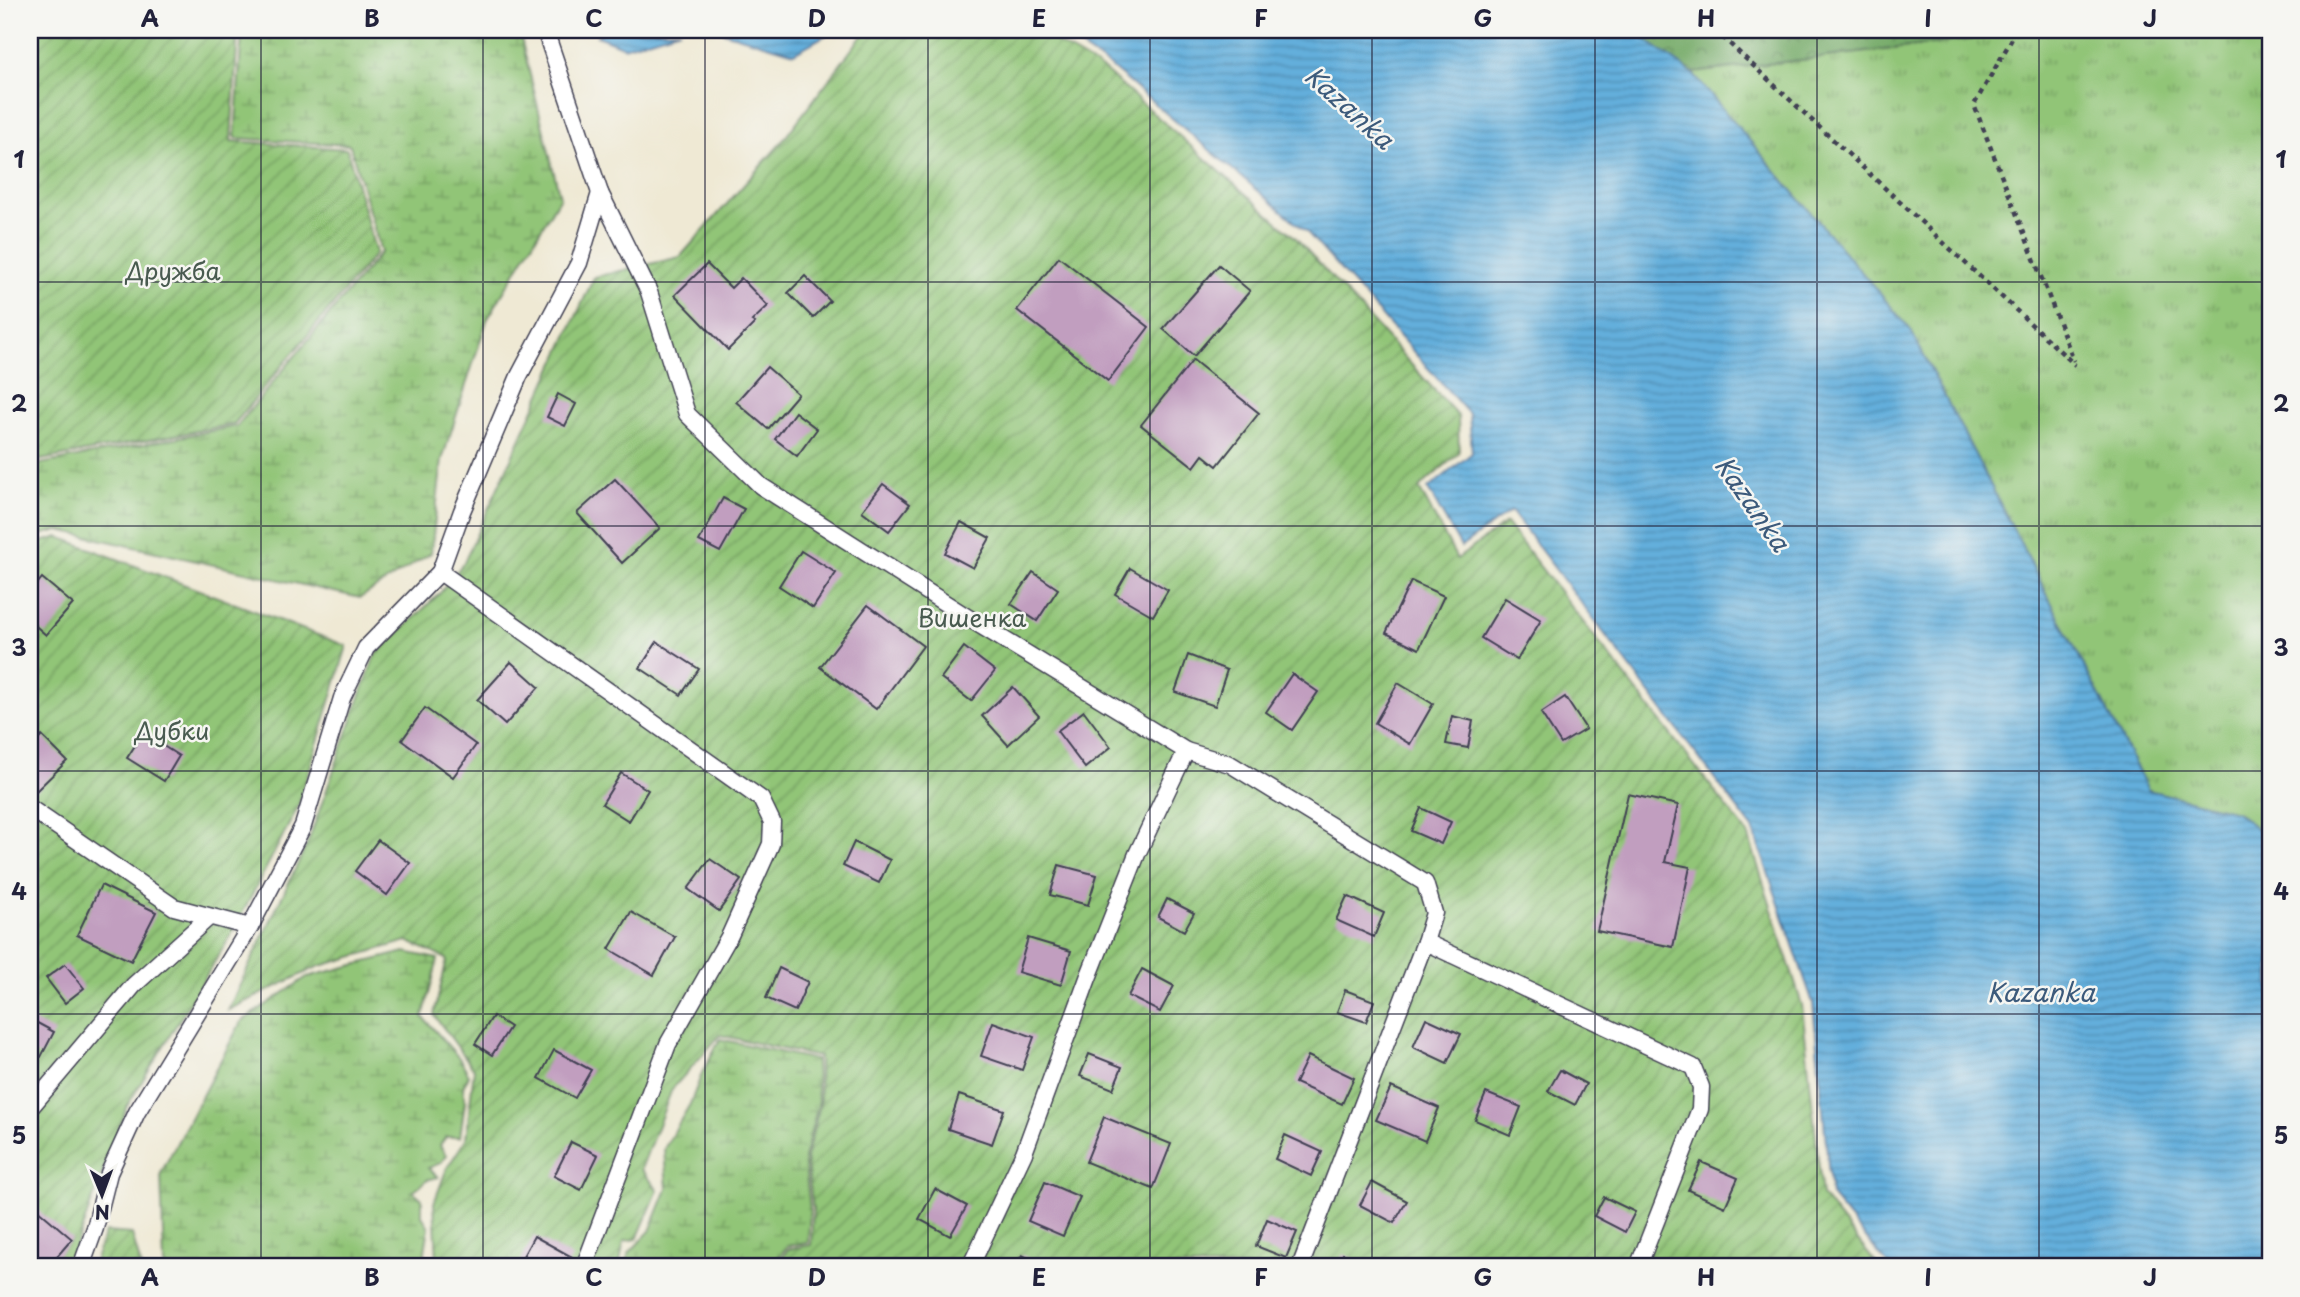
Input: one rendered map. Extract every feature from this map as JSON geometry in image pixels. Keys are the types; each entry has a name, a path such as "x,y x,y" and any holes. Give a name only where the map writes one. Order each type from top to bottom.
{"lane":[{"path":"545,30 600,193 649,292 687,414 761,486 970,619 1186,751 1230,764 1425,883 1434,913 1425,942 1300,1267"},
{"path":"81,1267 109,1173 137,1112 250,927 303,826 342,698 366,648 440,572 462,511 519,376 579,263 600,193"},
{"path":"440,572 761,799 772,822 771,844 730,935 668,1044 584,1267"},
{"path":"970,1267 1024,1153 1136,854 1186,751"},
{"path":"30,808 174,907 250,927"},
{"path":"30,1108 134,985 209,917"},
{"path":"1425,942 1693,1067 1701,1087 1700,1109 1638,1267"}],"path":[{"path":"1715,30 2075,365 1974,105 2017,30"}],"green space":[{"name":"Дружба","path":"30,30 238,30 231,141 347,149 376,253 234,424 30,462"},
{"path":"242,30 519,30 560,197 487,320 442,460 431,553 360,598 59,530 30,538 30,466 237,426 381,252 350,145 235,138"},
{"name":"Вишенка","path":"870,30 1035,30 1104,70 1296,238 1458,416 1459,453 1419,488 1457,559 1506,523 1748,834 1802,1005 1822,1196 1879,1267 776,1267 788,1249 811,1245 813,1209 806,1158 820,1105 819,1057 720,1035 672,1089 641,1169 658,1190 637,1239 624,1241 619,1267 432,1267 437,1259 434,1203 447,1168 466,1139 474,1069 434,1015 447,959 407,941 317,967 228,1010 308,842 375,655 440,593 464,562 594,277 680,257 781,143 864,33"},
{"path":"1631,30 2049,30 1692,73"},
{"path":"2049,30 2270,30 2270,839 2236,812 2148,790 1910,329 1692,73"},
{"name":"Дубки","path":"59,537 347,646 298,807 231,935 127,1106 68,1267 30,1267 30,545"},
{"path":"405,952 438,959 423,1017 460,1059 469,1075 463,1087 465,1102 460,1137 446,1137 440,1145 446,1155 441,1163 428,1168 438,1177 427,1180 413,1191 422,1199 422,1216 429,1227 425,1267 164,1267 161,1173 241,1022 307,977"},
{"path":"720,1039 816,1060 818,1105 804,1158 810,1209 808,1243 787,1246 772,1267 626,1267 629,1253 650,1231 667,1189 664,1149 690,1104"},
{"path":"105,1232 132,1234 141,1267 92,1267"}],"water":[{"path":"605,30 680,30 624,47 597,36"},
{"path":"717,30 835,30 794,53"},
{"name":"Kazanka","path":"1055,30 1631,30 1692,73 1910,329 2148,790 2236,812 2270,839 2270,1267 1890,1267 1831,1196 1813,1003 1753,829 1511,511 1461,547 1428,489 1472,453 1469,414 1306,231 1111,67"}],"building":[{"path":"1059,257 1149,327 1108,381 1017,310"},
{"path":"707,264 731,288 741,278 768,306 728,350 675,295"},
{"path":"1219,265 1250,291 1194,356 1163,329"},
{"path":"805,276 830,301 813,318 788,293"},
{"path":"1193,360 1259,413 1217,466 1203,455 1194,467 1141,425"},
{"path":"767,367 798,394 768,429 736,402"},
{"path":"558,394 576,404 565,426 547,417"},
{"path":"795,412 817,429 797,456 775,439"},
{"path":"615,479 660,528 622,563 577,513"},
{"path":"883,484 910,504 889,531 862,511"},
{"path":"723,498 744,509 720,552 699,541"},
{"path":"961,522 990,538 973,568 945,553"},
{"path":"801,551 836,573 813,608 779,586"},
{"path":"1130,568 1168,590 1153,616 1115,594"},
{"path":"1033,572 1058,589 1037,621 1011,604"},
{"path":"42,578 73,604 46,635 30,621 30,593"},
{"path":"1411,581 1444,596 1419,649 1386,633"},
{"path":"1505,598 1541,620 1517,660 1481,638"},
{"path":"868,605 923,646 876,709 820,667"},
{"path":"657,642 699,669 681,695 640,668"},
{"path":"964,647 995,671 971,701 941,678"},
{"path":"1188,655 1227,670 1215,706 1175,692"},
{"path":"511,662 539,687 505,725 477,700"},
{"path":"1292,674 1318,692 1292,730 1266,712"},
{"path":"1398,683 1433,704 1410,744 1375,723"},
{"path":"1013,687 1039,716 1008,745 982,716"},
{"path":"1565,697 1586,729 1561,744 1541,713"},
{"path":"425,708 476,745 453,777 402,740"},
{"path":"1084,711 1111,747 1085,768 1057,731"},
{"path":"1452,716 1473,721 1468,748 1446,744"},
{"path":"143,733 179,756 164,781 127,758"},
{"path":"42,736 67,761 36,791 30,784 30,748"},
{"path":"621,773 648,790 629,821 602,804"},
{"path":"1628,794 1678,805 1665,862 1690,867 1673,947 1597,931"},
{"path":"1421,808 1451,822 1441,844 1411,831"},
{"path":"378,840 410,863 387,895 355,871"},
{"path":"854,842 890,860 879,883 843,866"},
{"path":"710,859 741,880 719,911 688,889"},
{"path":"1059,865 1097,875 1088,905 1050,895"},
{"path":"101,885 156,912 131,961 77,935"},
{"path":"1347,896 1384,913 1374,937 1336,920"},
{"path":"1167,899 1194,913 1184,931 1158,917"},
{"path":"631,912 675,937 654,975 609,949"},
{"path":"1028,938 1071,951 1061,985 1018,972"},
{"path":"65,964 84,988 65,1003 46,978"},
{"path":"779,968 808,982 795,1011 766,998"},
{"path":"1142,969 1174,986 1160,1012 1128,996"},
{"path":"1345,990 1374,1001 1366,1022 1337,1012"},
{"path":"493,1016 510,1027 492,1055 475,1044"},
{"path":"1426,1018 1461,1034 1447,1063 1413,1047"},
{"path":"30,1019 54,1032 41,1057 30,1051"},
{"path":"993,1022 1034,1037 1022,1070 981,1056"},
{"path":"554,1050 591,1070 575,1098 539,1078"},
{"path":"1089,1054 1122,1067 1113,1089 1080,1076"},
{"path":"1308,1056 1354,1078 1342,1104 1295,1083"},
{"path":"1560,1070 1586,1084 1575,1105 1548,1091"},
{"path":"1391,1087 1439,1108 1425,1141 1376,1120"},
{"path":"1486,1093 1521,1107 1510,1135 1475,1120"},
{"path":"959,1095 1004,1110 992,1144 948,1129"},
{"path":"1104,1117 1171,1144 1153,1189 1086,1162"},
{"path":"1285,1135 1322,1152 1311,1176 1275,1159"},
{"path":"571,1142 598,1155 581,1190 554,1176"},
{"path":"1701,1162 1738,1178 1725,1207 1688,1190"},
{"path":"1045,1182 1080,1197 1063,1236 1028,1221"},
{"path":"1372,1182 1407,1201 1394,1223 1360,1205"},
{"path":"935,1189 967,1206 950,1236 919,1219"},
{"path":"1604,1197 1635,1212 1625,1232 1594,1216"},
{"path":"30,1203 72,1239 48,1267 43,1267 30,1256"},
{"path":"1267,1219 1297,1232 1286,1258 1256,1246"},
{"path":"534,1236 572,1257 567,1267 517,1267"},
{"path":"1343,1254 1371,1267 1336,1267"},
{"path":"1022,1255 1046,1267 1015,1267"}]}
